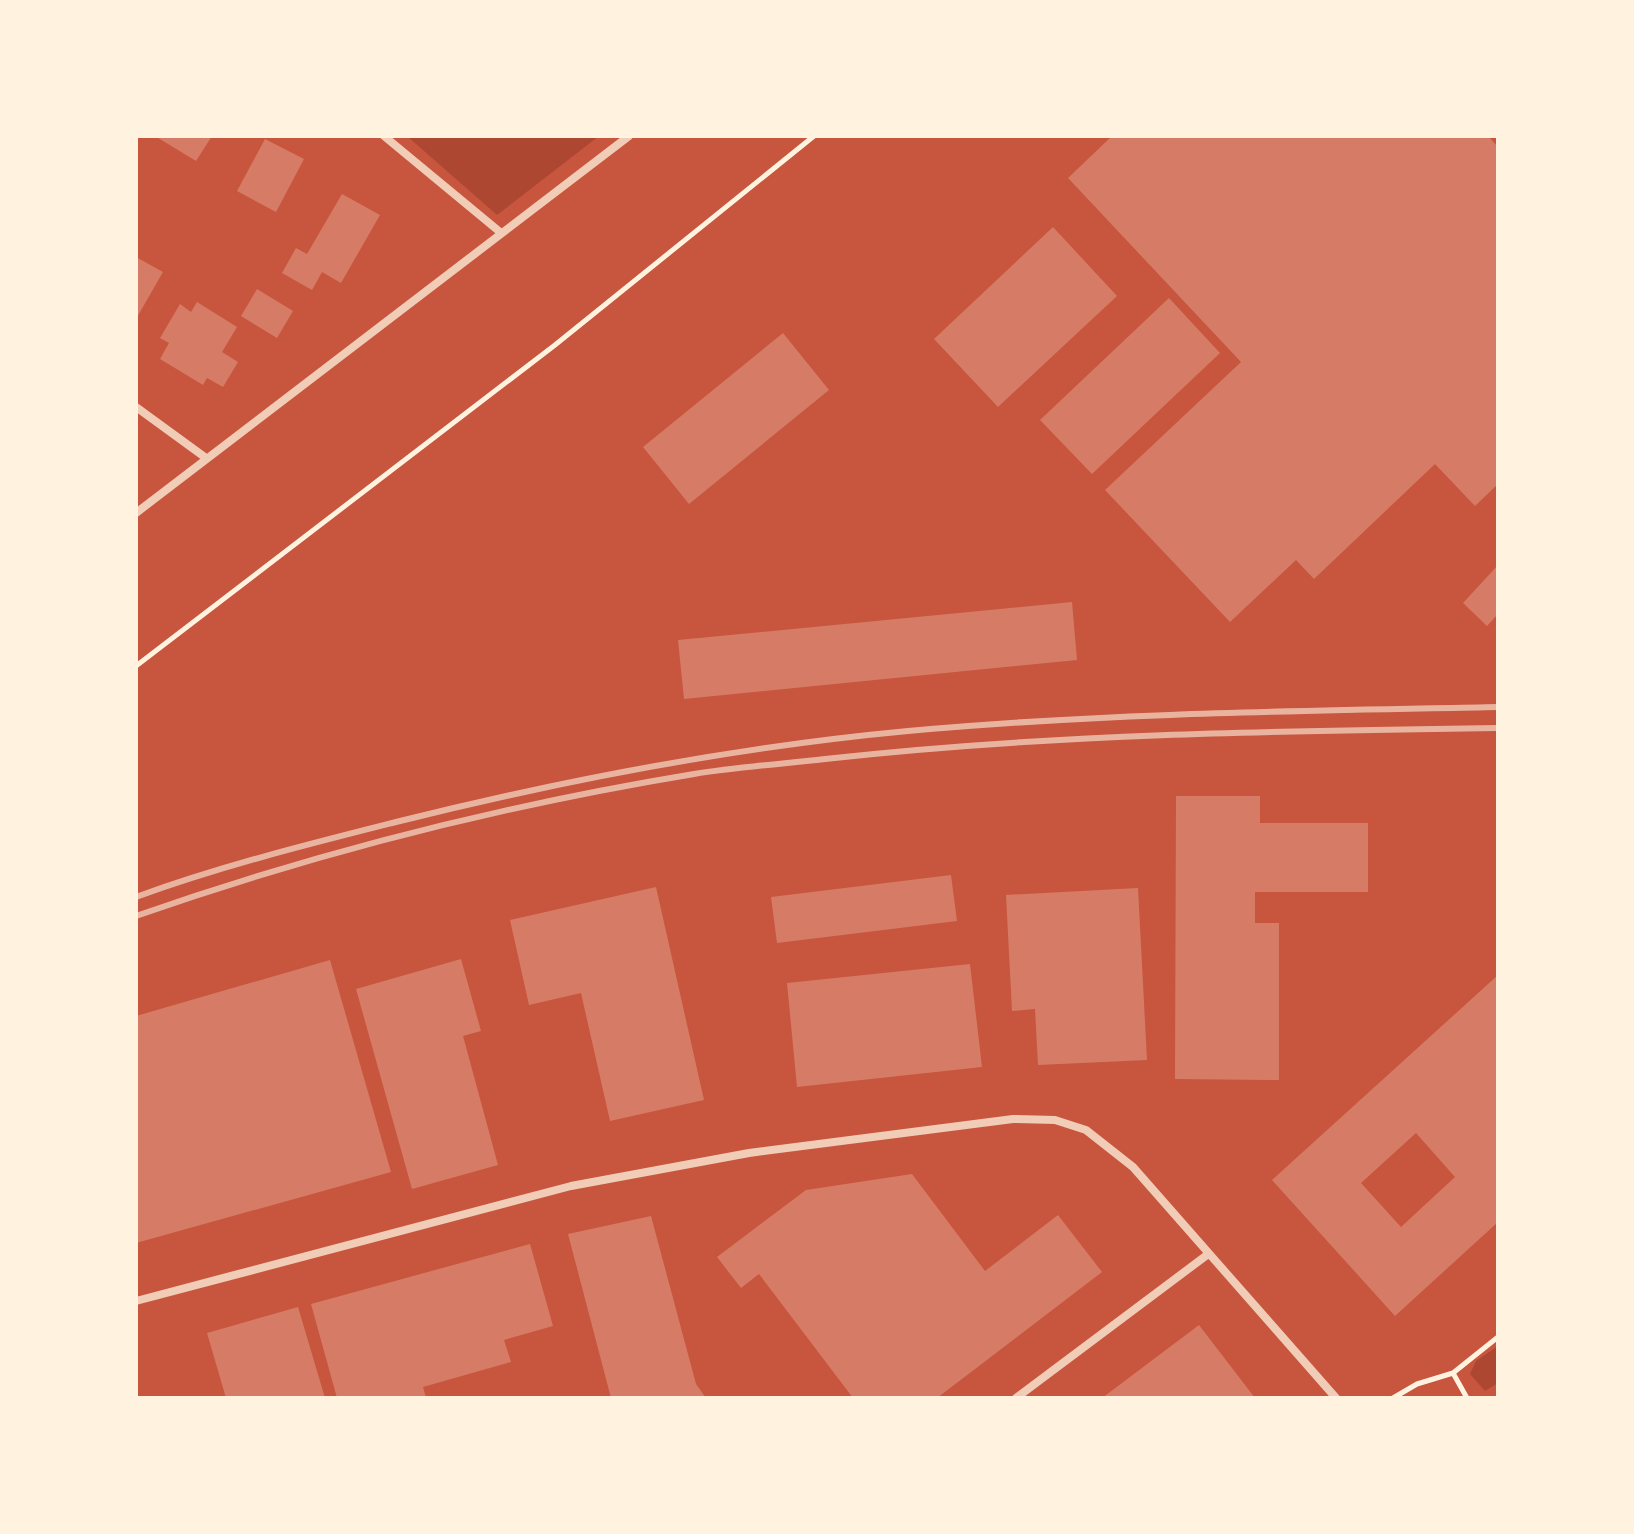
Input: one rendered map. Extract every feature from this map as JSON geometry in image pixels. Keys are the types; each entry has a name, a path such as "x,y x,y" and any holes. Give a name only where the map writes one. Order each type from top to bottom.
{"street":[{"path":"384,136 500,232"},
{"path":"136,513 629,136"},
{"path":"136,407 206,458"},
{"path":"136,1301 571,1186 749,1153 1013,1119 1055,1120 1086,1130 1133,1167 1207,1255 1336,1398"},
{"path":"1016,1398 1207,1255"}],"path":[{"path":"136,666 555,345 814,136"},
{"path":"1393,1398 1417,1384 1453,1373 1498,1337"},
{"path":"1453,1373 1467,1398"}],"shaded area":[{"path":"407,136 599,136 497,215"},
{"path":"1498,1346 1498,1383 1485,1391 1470,1374 1476,1361"}],"building":[{"path":"155,136 212,136 196,161"},
{"path":"1112,136 1488,136 1498,147 1498,484 1475,506 1435,464 1314,579 1296,560 1230,622 1105,490 1241,362 1068,178"},
{"path":"265,139 304,159 276,212 237,191"},
{"path":"342,194 380,215 341,283 322,272 312,290 282,273 296,248 307,254"},
{"path":"1053,227 1117,296 998,407 934,339"},
{"path":"136,257 163,272 136,319"},
{"path":"257,289 293,311 277,338 241,316"},
{"path":"1169,298 1220,353 1092,474 1040,420"},
{"path":"197,302 237,327 222,352 238,362 223,387 207,378 203,385 160,359 169,343 160,338 180,304 191,312"},
{"path":"783,333 829,390 689,504 643,447"},
{"path":"1498,565 1498,614 1487,626 1463,603"},
{"path":"1072,602 1077,660 684,699 678,640"},
{"path":"1176,796 1260,796 1260,823 1368,823 1368,892 1255,892 1255,923 1279,923 1279,1080 1175,1079"},
{"path":"951,875 957,921 777,943 771,897"},
{"path":"656,887 704,1100 610,1121 581,993 529,1005 510,920"},
{"path":"1138,888 1147,1060 1038,1065 1035,1009 1012,1011 1006,895"},
{"path":"461,959 481,1031 463,1036 498,1165 412,1189 356,989"},
{"path":"330,960 391,1172 136,1243 136,1016"},
{"path":"970,964 982,1067 797,1087 787,983"},
{"path":"1498,975 1498,1222 1395,1316 1272,1180","holes":["1416,1133 1455,1177 1401,1227 1361,1183"]},
{"path":"912,1174 985,1271 1058,1215 1102,1272 937,1398 853,1398 759,1274 741,1288 717,1257 806,1190"},
{"path":"651,1216 696,1384 706,1398 611,1398 568,1234"},
{"path":"530,1244 553,1326 504,1340 511,1362 423,1387 426,1398 337,1398 311,1304"},
{"path":"298,1307 325,1398 226,1398 207,1333"},
{"path":"1199,1325 1255,1398 1102,1398"}],"railway":[{"path":"136,897 265,856 459,807 586,779 779,746 908,731 1055,720 1498,707"},
{"path":"136,916 273,872 412,833 553,800 710,772 909,751 1077,739 1498,728"}]}
